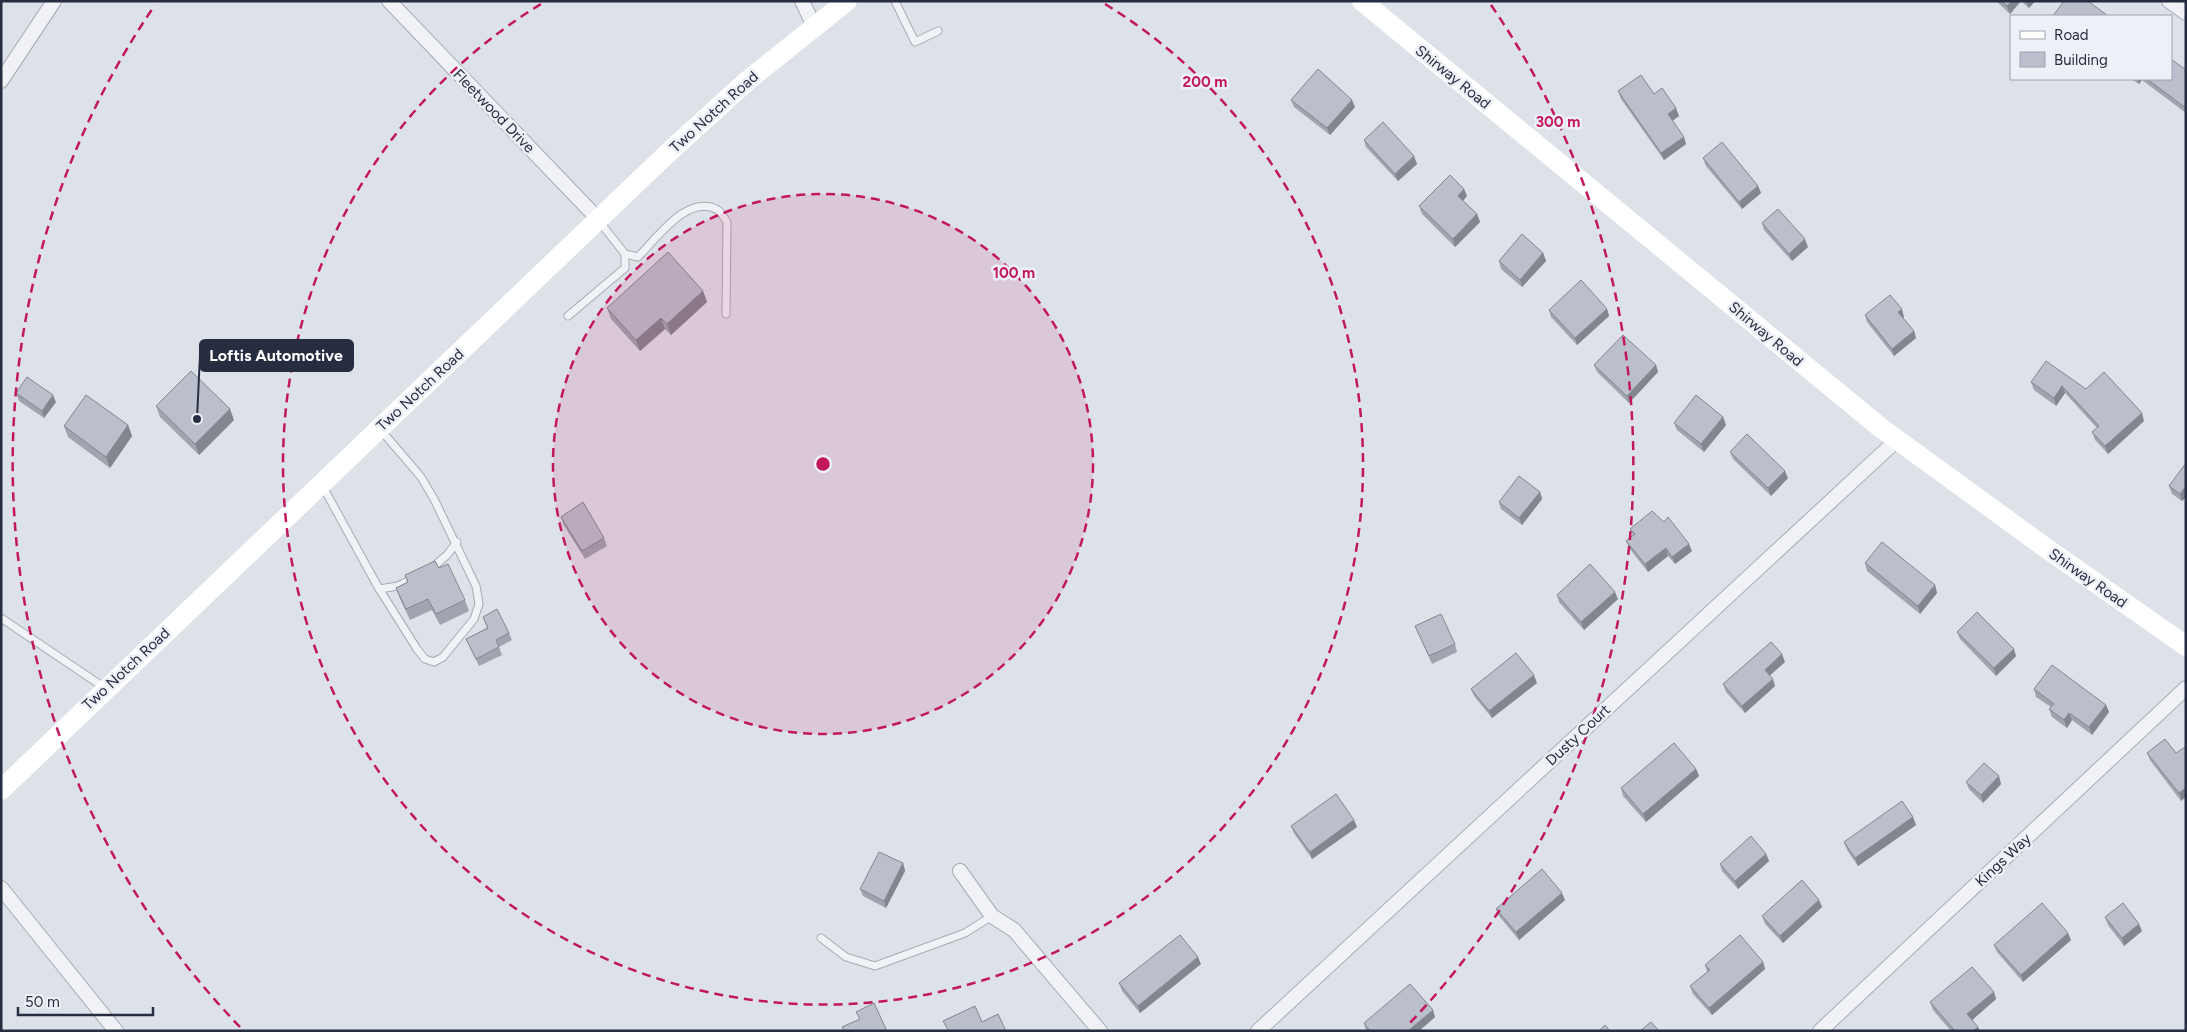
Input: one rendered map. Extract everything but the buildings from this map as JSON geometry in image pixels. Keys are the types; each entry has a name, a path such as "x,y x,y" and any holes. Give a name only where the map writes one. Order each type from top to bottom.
{"street":[{"path":"1,81 54,1"},
{"name":"Fleetwood Drive","path":"389,1 598,220"},
{"path":"802,1 814,26"},
{"name":"Two Notch Road","path":"1,790 598,220 747,81 814,26 848,1"},
{"name":"Shirway Road","path":"1362,1 1697,275 1812,372 1898,439 2046,548 2186,646"},
{"path":"2169,1 2186,14"},
{"name":"Dusty Court","path":"1258,1031 1898,439"},
{"name":"Kings Way","path":"1820,1031 2186,688"},
{"path":"960,872 992,916 1014,930 1100,1031"},
{"path":"1,888 116,1031"}],"lane":[{"path":"895,1 915,42 938,31"},
{"path":"625,254 638,257 685,210 700,206 718,210 728,222 726,314"},
{"path":"568,316 625,268 625,254 598,220"},
{"path":"322,484 379,588 424,659 434,662 443,657 474,618 479,604 476,586 457,542 421,477 380,428"},
{"path":"379,588 398,586 435,566 457,542"},
{"path":"1,618 106,689"},
{"path":"821,938 846,957 875,966 965,933 992,916"}],"place":[{"name":"Loftis Automotive","path":"197,419"}]}
